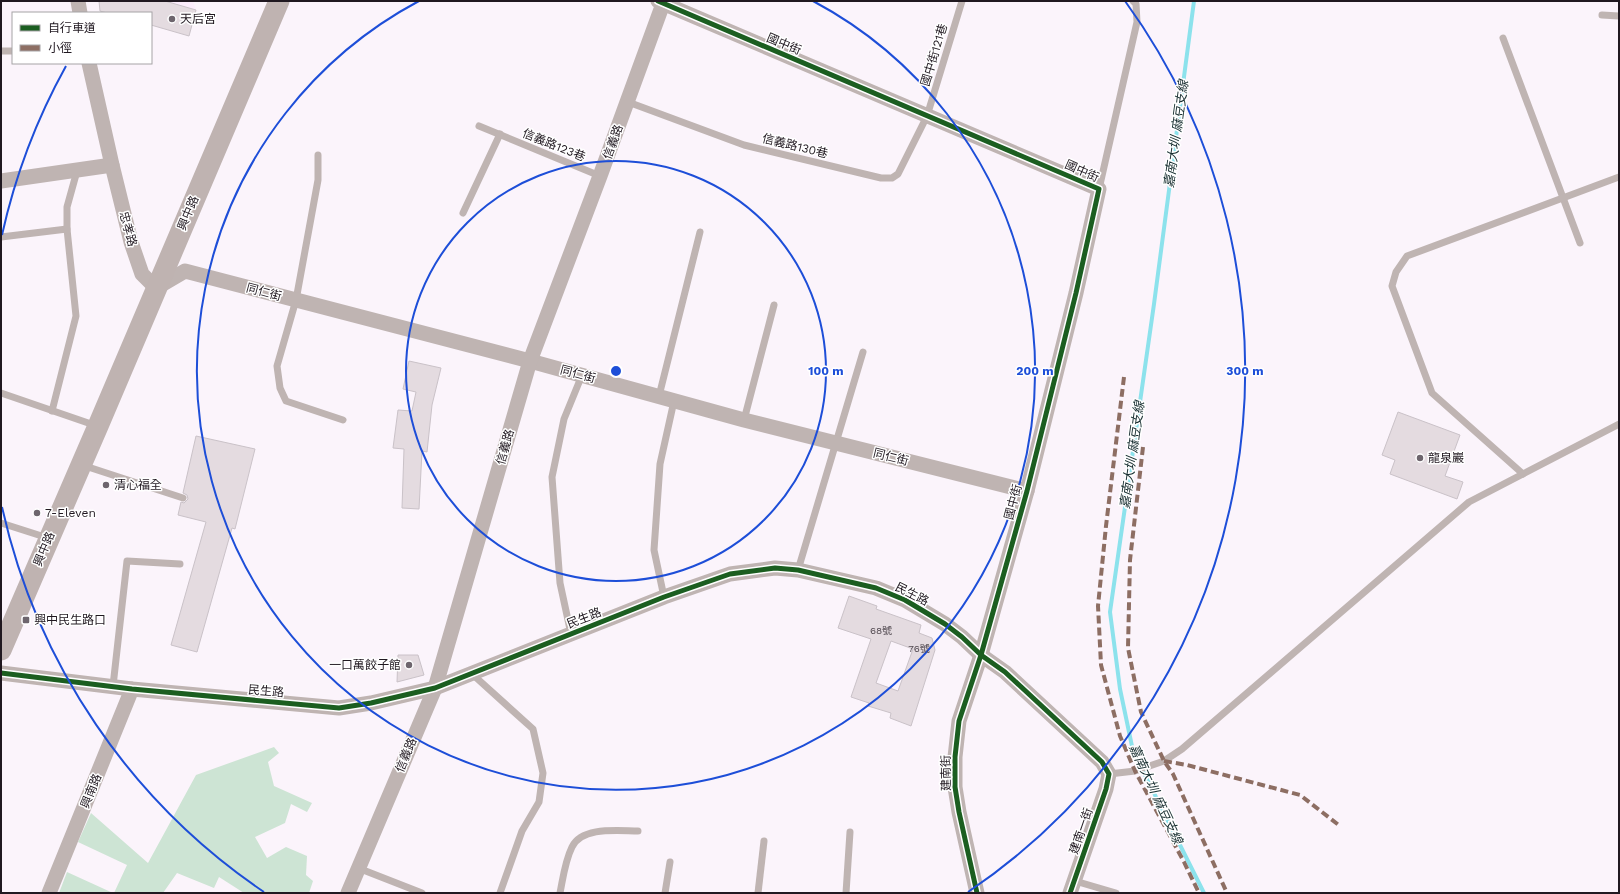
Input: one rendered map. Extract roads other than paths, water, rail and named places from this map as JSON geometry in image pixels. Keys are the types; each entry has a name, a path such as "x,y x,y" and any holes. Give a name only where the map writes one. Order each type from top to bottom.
{"main road":[{"name":"興中路","path":"1,650 82,465 279,1"}],"street":[{"path":"78,1 80,12"},
{"name":"國中街","path":"662,2 1100,189 1076,293 1026,491 981,655"},
{"name":"信義路","path":"348,893 435,688 530,361 628,102 662,2"},
{"name":"忠孝路","path":"89,64 131,242 142,274 156,288"},
{"path":"1,181 112,165"},
{"name":"同仁街","path":"156,288 185,271 530,361 744,420 1026,491"},
{"name":"民生路","path":"1,673 132,689 339,708 371,704 435,688 664,597 730,574 775,568 798,570 876,588 905,600 945,624 962,637 981,655 1011,677 1102,762 1109,774"},
{"name":"建南街","path":"977,893 958,806 955,787 955,757 959,721 981,655"},
{"name":"興南路","path":"49,893 132,689"},
{"name":"建南一街","path":"1073,887 1106,789 1109,774"}],"lane":[{"name":"國中街121巷","path":"927,116 962,1"},
{"path":"1100,189 1137,22 1136,4 1132,1"},
{"path":"1602,15 1619,16"},
{"path":"1503,38 1580,243"},
{"path":"1,51 12,51"},
{"name":"信義路130巷","path":"628,102 744,145 881,178 892,178 898,174 927,116"},
{"name":"信義路123巷","path":"479,126 600,176"},
{"path":"463,213 500,134"},
{"path":"318,155 318,180 296,300 276,366 280,388 286,402 343,420"},
{"path":"52,411 76,316 67,229 67,207 77,171"},
{"path":"1523,474 1432,393 1392,286 1396,272 1407,256 1564,199 1619,177"},
{"path":"1,238 67,229"},
{"path":"659,396 700,232"},
{"path":"744,420 774,305"},
{"path":"798,570 863,352"},
{"path":"571,634 560,583 552,477 564,419 582,375"},
{"path":"1,393 98,426"},
{"path":"664,597 654,550 660,464 674,401"},
{"path":"1109,774 1135,771 1164,761 1182,749 1469,502 1619,424"},
{"path":"82,465 183,498"},
{"path":"1,522 49,538"},
{"path":"113,686 127,560 180,564"},
{"path":"470,673 533,729 543,773 539,802 522,831 500,893"},
{"path":"560,893 572,846 583,836 605,830 638,831"},
{"path":"846,893 850,832"},
{"path":"758,893 764,841"},
{"path":"665,893 670,862"},
{"path":"358,868 422,893"},
{"path":"1073,887 1116,893"}],"waterway":[{"name":"嘉南大圳 麻豆支線","path":"1194,1 1154,304 1110,612 1120,689 1133,751 1204,893"}],"place":[{"name":"天后宮","path":"172,19"},
{"name":"龍泉巖","path":"1420,458"},
{"name":"清心福全","path":"106,485"},
{"name":"7-Eleven","path":"37,513"},
{"name":"興中民生路口","path":"26,620"},
{"name":"一口萬餃子館","path":"409,665"}]}
